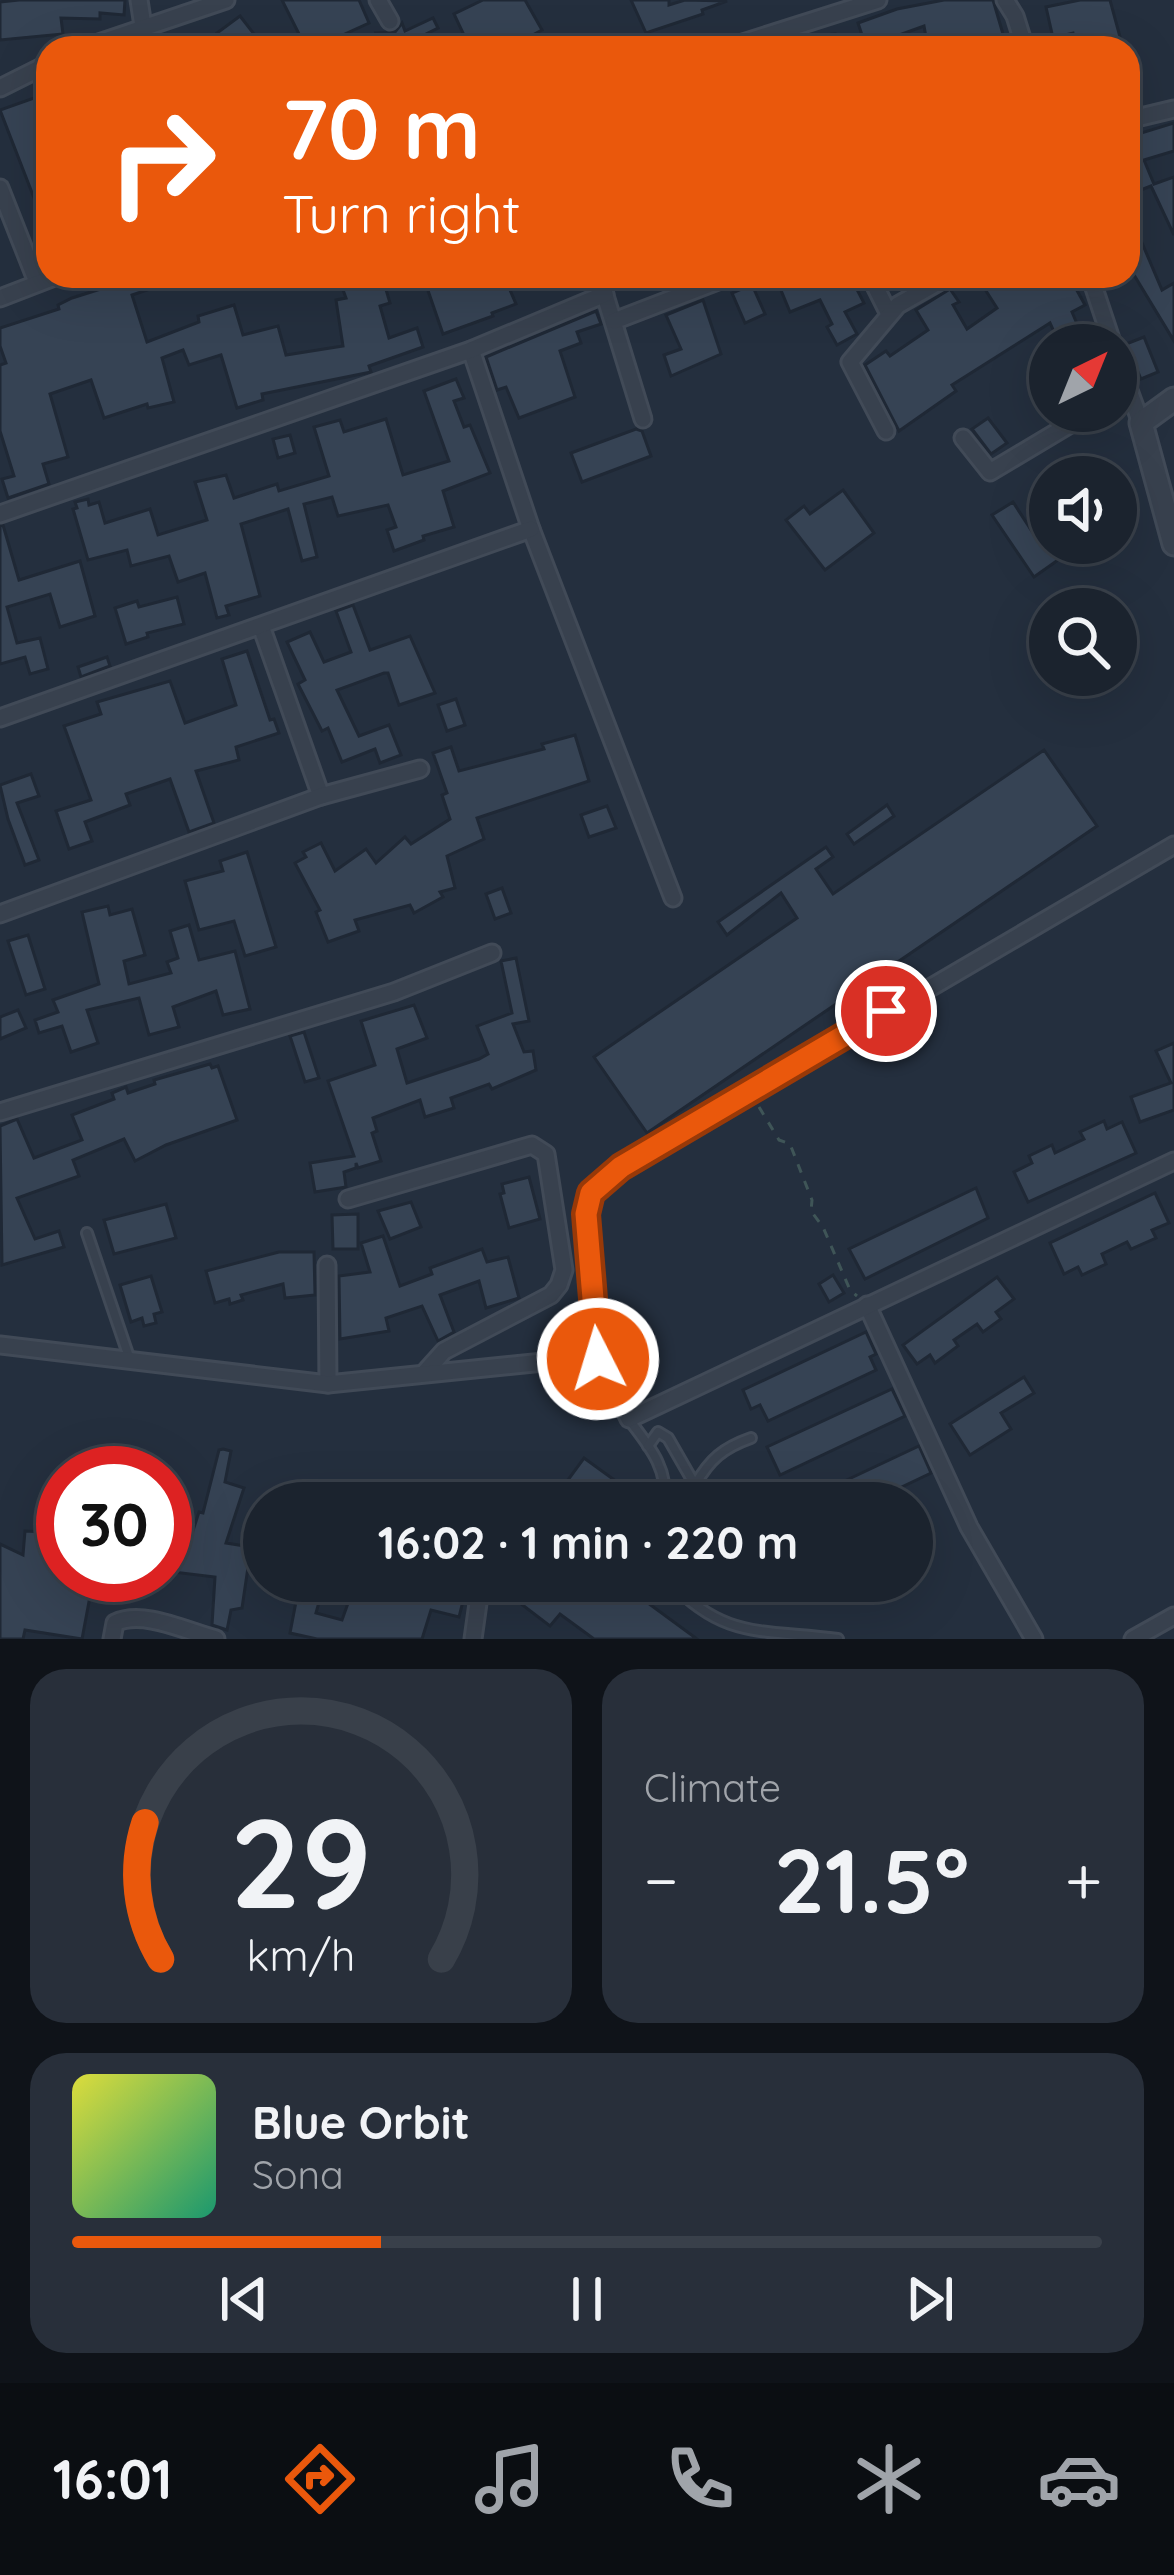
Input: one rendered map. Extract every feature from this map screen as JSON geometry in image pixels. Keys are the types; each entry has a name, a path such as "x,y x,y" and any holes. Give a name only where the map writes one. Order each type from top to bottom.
{"street":[{"path":"139,0 143,26"},
{"path":"116,36 226,0"},
{"path":"379,0 390,21"},
{"path":"765,36 878,0"},
{"path":"1005,0 1021,36"},
{"path":"0,88 36,70"},
{"path":"1140,117 1174,109"},
{"path":"0,188 36,280"},
{"path":"0,298 36,283"},
{"path":"603,288 643,419"},
{"path":"614,321 700,288"},
{"path":"876,288 889,314"},
{"path":"886,431 850,362 889,314 926,288"},
{"path":"1094,288 1106,324"},
{"path":"0,514 471,350 605,294"},
{"path":"471,350 531,529 673,898"},
{"path":"1142,423 1174,399"},
{"path":"1137,416 1174,544"},
{"path":"963,438 990,472 1057,432"},
{"path":"0,718 531,529"},
{"path":"261,626 321,796"},
{"path":"0,914 321,796 420,770"},
{"path":"1174,844 621,1167 591,1193 586,1214 598,1359 629,1419 1174,1161"},
{"path":"0,1112 394,992 492,952"},
{"path":"348,1199 532,1145 546,1154 563,1270 559,1285 551,1295 444,1351 426,1371"},
{"path":"327,1265 328,1384"},
{"path":"867,1305 969,1527 1034,1639"},
{"path":"0,1346 328,1384 426,1371 598,1359"},
{"path":"472,1639 478,1602"},
{"path":"1133,1639 1174,1616"},
{"path":"112,1639 115,1623 124,1618 217,1639"}],"lane":[{"path":"87,1234 130,1361"},
{"path":"629,1419 665,1482"},
{"path":"648,1446 658,1432 668,1438 693,1482"},
{"path":"697,1482 709,1461 727,1447 751,1438"},
{"path":"688,1602 705,1621 727,1634 838,1639"}],"path":[{"path":"750,1090 779,1139 790,1144 812,1211 824,1227 850,1290 867,1305"}],"building":[{"path":"125,0 124,15 61,18 63,34 0,40 0,2"},
{"path":"282,0 359,0 369,23 340,36 300,36"},
{"path":"483,0 525,0 542,30 531,36 464,36 454,14"},
{"path":"631,0 669,0 669,5 685,0 727,1 646,33"},
{"path":"944,0 993,0 1003,34 926,36 924,26 896,36 862,36 858,23"},
{"path":"1110,0 1120,36 1053,36 1046,7"},
{"path":"240,16 256,36 219,36 217,33"},
{"path":"433,18 438,28 422,36 376,33 395,32 402,23 405,31"},
{"path":"36,97 36,203 0,110"},
{"path":"1174,123 1174,151 1144,160 1154,184 1174,177 1174,235 1151,186 1140,190 1140,133"},
{"path":"1140,238 1162,290 1174,283 1174,341 1140,285"},
{"path":"104,288 153,288 132,295 147,342 199,322 198,316 234,305 243,335 278,326 286,355 343,346 336,300 346,298 342,288 386,288 390,303 380,306 389,338 417,328 423,347 369,366 371,372 262,394 263,400 237,408 221,355 189,365 183,350 162,358 174,402 148,408 147,404 104,418 91,380 50,394 68,457 43,464 49,484 8,498 2,479 14,476 0,431 0,365 6,363 0,328 59,309 58,305"},
{"path":"427,288 509,288 516,304 443,334"},
{"path":"753,288 765,314 745,323 732,293"},
{"path":"780,288 856,288 864,303 845,312 857,334 837,345 820,300 790,312"},
{"path":"984,288 1076,288 1085,305 1072,312 1077,324 1029,324 1029,336 952,385 956,391 899,431 865,365 886,351 890,356 928,330 916,310 950,289 967,329 997,308"},
{"path":"703,300 721,354 671,376 664,355 681,349 666,315"},
{"path":"596,311 601,324 577,332 581,343 560,351 575,397 519,418 506,387 497,390 486,357"},
{"path":"1144,337 1158,372 1141,379 1137,370 1137,340"},
{"path":"456,379 464,398 454,401 490,473 443,491 454,527 394,551 387,530 396,527 388,505 338,516 332,497 304,504 317,557 302,561 288,509 241,524 260,596 226,606 229,615 217,618 205,573 178,582 169,556 131,566 127,550 88,560 75,502 99,502 105,523 150,509 158,535 207,520 195,482 226,475 234,498 277,484 279,491 329,476 314,427 340,420 344,432 386,419 403,475 449,461 424,391"},
{"path":"988,418 1007,443 991,454 972,429"},
{"path":"636,429 642,431 651,456 582,482 571,453"},
{"path":"290,435 295,453 278,458 273,439"},
{"path":"843,490 874,533 825,570 786,520 804,506 810,514"},
{"path":"1013,502 1029,527 1029,564 1052,564 1034,577 992,515"},
{"path":"3,525 19,580 80,561 95,616 60,627 50,594 7,607 17,643 40,638 48,669 30,674 25,657 0,664"},
{"path":"177,597 184,624 126,644 115,608"},
{"path":"353,605 370,650 410,636 435,693 399,705 388,673 337,690 359,736 389,725 401,755 380,763 375,749 342,762 328,728 322,731 298,684 305,680 287,642 310,632 324,662 351,652 336,611"},
{"path":"247,651 270,720 274,719 279,733 236,747 239,760 196,771 214,823 189,832 170,779 126,794 130,805 85,822 92,841 69,849 56,811 91,800 64,726 101,714 97,702 170,681 185,723 236,705 222,659"},
{"path":"107,657 110,666 81,677 78,667"},
{"path":"456,699 465,725 447,731 438,705"},
{"path":"575,735 589,781 477,818 484,839 447,856 455,888 440,892 443,897 414,913 410,905 355,920 359,931 328,942 316,912 320,910 295,863 306,857 303,852 321,843 335,871 366,849 376,863 405,837 411,844 450,819 433,753 451,747 459,771 544,749 542,744"},
{"path":"1044,750 1097,826 647,1133 594,1057 797,918 781,893 727,935 718,922 826,847 833,857 816,869 833,894"},
{"path":"31,774 39,796 17,803 39,860 25,865 0,785"},
{"path":"887,805 894,816 854,844 847,834"},
{"path":"607,806 616,828 589,837 581,815"},
{"path":"247,852 276,947 245,956 234,921 199,930 185,881 223,871 220,861"},
{"path":"502,888 511,913 495,919 486,894"},
{"path":"108,906 110,915 132,909 145,955 124,961 129,984 171,973 167,962 178,958 170,931 189,925 199,960 235,951 250,1009 223,1015 216,991 173,1007 179,1027 149,1035 139,998 87,1010 98,1043 71,1052 62,1026 39,1033 35,1020 58,1012 53,1000 99,984 82,912"},
{"path":"28,935 45,989 26,995 8,941"},
{"path":"516,958 529,1021 513,1024 524,1052 533,1051 536,1070 492,1089 489,1084 451,1098 454,1108 425,1117 420,1100 373,1118 377,1131 372,1133 381,1161 358,1168 356,1163 356,1168 344,1172 346,1187 315,1192 310,1163 354,1156 328,1081 375,1065 361,1021 414,1005 427,1038 397,1049 407,1083 479,1059 488,1054 477,1026 512,1013 501,961"},
{"path":"18,1010 26,1028 0,1039 0,1017"},
{"path":"304,1032 319,1078 305,1082 290,1036"},
{"path":"1174,1043 1174,1110 1140,1122 1131,1097 1171,1083 1156,1051"},
{"path":"210,1064 218,1066 237,1120 135,1161 124,1139 73,1160 79,1176 17,1198 35,1239 59,1231 64,1247 2,1265 0,1126 17,1119 34,1158 82,1140 72,1115 114,1099 112,1093 126,1087 128,1093"},
{"path":"1104,1121 1107,1129 1122,1122 1136,1153 1028,1202 1014,1172 1032,1163 1029,1156 1052,1145 1055,1153 1084,1139 1080,1132"},
{"path":"529,1177 540,1219 509,1228 502,1184"},
{"path":"976,1188 988,1218 865,1279 849,1249"},
{"path":"1155,1193 1169,1223 1152,1230 1156,1238 1131,1249 1127,1242 1102,1254 1106,1264 1082,1275 1078,1267 1064,1274 1050,1243"},
{"path":"411,1202 421,1227 390,1239 378,1211"},
{"path":"166,1204 176,1238 114,1254 104,1220"},
{"path":"358,1214 358,1249 333,1249 332,1215"},
{"path":"383,1236 400,1286 432,1274 430,1268 482,1249 487,1262 508,1257 519,1298 486,1308 479,1281 440,1295 454,1332 438,1341 422,1306 386,1318 389,1331 340,1339 339,1276 370,1272 361,1243"},
{"path":"279,1252 314,1252 315,1295 285,1298 283,1284 241,1295 243,1300 230,1304 229,1299 215,1303 206,1271"},
{"path":"833,1275 844,1293 829,1302 819,1284"},
{"path":"151,1276 162,1312 154,1314 156,1323 144,1326 142,1318 131,1322 120,1285"},
{"path":"997,1277 1014,1299 996,1312 1001,1319 983,1332 977,1324 954,1340 958,1346 935,1363 930,1355 917,1364 903,1345"},
{"path":"866,1332 876,1354 870,1357 876,1370 768,1421 760,1405 751,1409 743,1390"},
{"path":"1024,1377 1034,1393 1001,1413 1011,1429 970,1455 950,1424"},
{"path":"892,1389 905,1416 780,1475 767,1447"},
{"path":"919,1446 931,1473 912,1482 843,1482"},
{"path":"219,1450 231,1451 225,1482 243,1488 226,1543 243,1546 243,1601 242,1608 231,1610 227,1630 212,1625 215,1577 192,1574 192,1534 199,1512 203,1513"},
{"path":"584,1458 617,1482 566,1482"},
{"path":"25,1531 36,1532 36,1602 89,1602 82,1639 25,1630 23,1639 0,1639 0,1544 23,1555"},
{"path":"296,1602 319,1602 316,1613 342,1620 348,1602 463,1602 459,1617 431,1610 422,1639 317,1639 290,1633"},
{"path":"519,1602 647,1602 697,1639 594,1639 560,1614 550,1626"}],"route":[{"path":"598,1359 586,1214 591,1193 621,1167 886,1011"}]}
